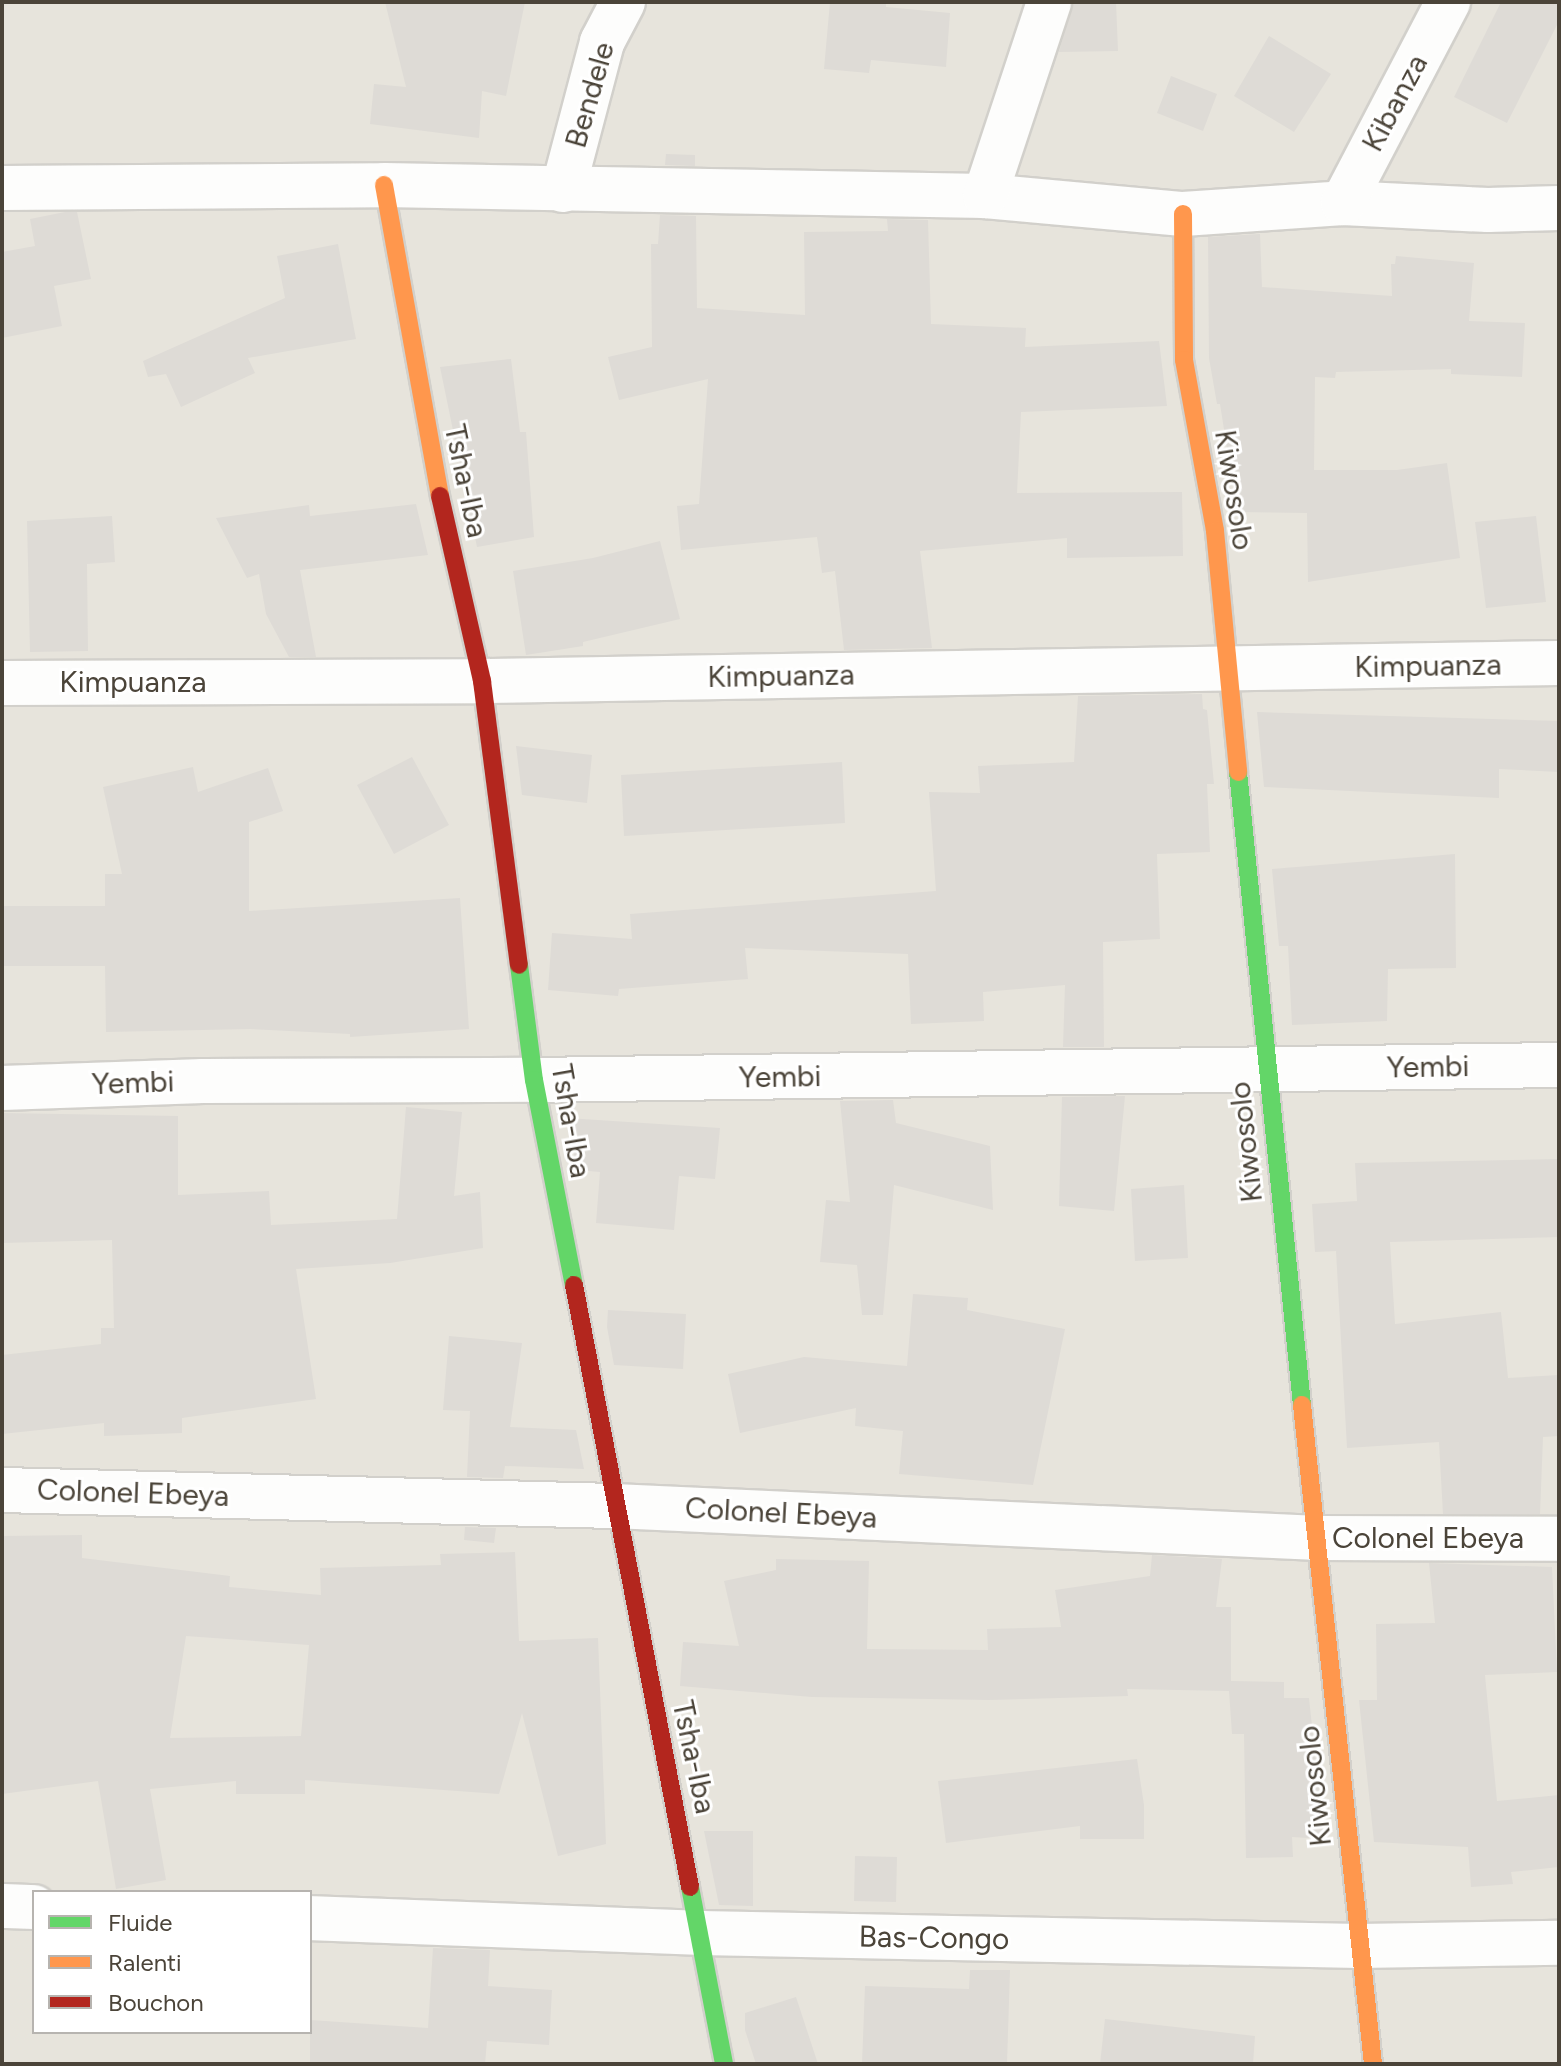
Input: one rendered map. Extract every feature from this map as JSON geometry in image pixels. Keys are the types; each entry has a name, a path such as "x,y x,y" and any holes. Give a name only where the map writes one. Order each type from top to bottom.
{"street":[{"name":"Bendele","path":"563,190 602,42 623,2"},
{"path":"985,196 1049,2"},
{"name":"Kibanza","path":"1343,203 1448,2"},
{"path":"2,188 384,185 985,196 1183,214 1343,203 1488,210 1559,208"},
{"name":"Tsha-Iba","path":"384,185 426,432 482,681 534,1080 724,2064"},
{"name":"Kiwosolo","path":"1183,214 1184,360 1215,531 1266,1070 1373,2064"},
{"name":"Kimpuanza","path":"2,683 482,681 1559,663"},
{"name":"Yembi","path":"2,1088 203,1081 534,1080 1559,1065"},
{"name":"Colonel Ebeya","path":"2,1490 614,1506 1318,1538 1559,1539"},
{"path":"2,1906 32,1907"},
{"name":"Bas-Congo","path":"312,1918 701,1933 1359,1946 1559,1943"}],"shaded area":[{"path":"2,2 1559,2 1559,2064 2,2064"}],"building":[{"path":"385,2 525,2 506,96 482,91 479,138 370,124 374,84 406,87"},
{"path":"830,2 886,2 886,7 950,13 946,67 871,60 869,73 824,69"},
{"path":"1073,2 1116,2 1118,51 1059,52"},
{"path":"1501,2 1559,2 1559,21 1507,123 1454,97"},
{"path":"1269,36 1331,74 1294,132 1234,96"},
{"path":"1171,76 1217,94 1203,131 1157,113"},
{"path":"666,154 695,155 695,166 665,165"},
{"path":"77,212 91,279 54,286 62,326 2,338 2,252 35,246 30,219"},
{"path":"660,215 696,216 697,308 805,315 804,232 888,231 887,219 928,220 931,324 1026,328 1025,347 1159,341 1167,406 1021,412 1017,493 1182,492 1183,556 1067,558 1067,538 920,551 932,648 844,650 835,571 822,573 817,537 681,550 677,506 699,504 708,379 619,400 608,357 652,347 651,244 658,244"},
{"path":"1260,234 1262,287 1392,296 1391,264 1395,264 1396,256 1474,263 1469,321 1525,323 1522,377 1451,374 1451,369 1336,372 1335,378 1315,377 1314,470 1397,470 1447,463 1460,558 1308,582 1307,513 1237,512 1220,404 1217,404 1209,358 1208,237"},
{"path":"338,244 356,339 248,358 255,373 181,407 166,374 148,377 143,361 285,298 277,256"},
{"path":"511,359 520,432 526,432 534,537 477,547 440,367"},
{"path":"416,504 428,555 300,570 316,657 289,657 266,614 259,574 247,578 216,518 309,505 310,516"},
{"path":"112,516 115,562 87,564 88,651 30,652 27,521"},
{"path":"1536,516 1546,602 1486,608 1475,522"},
{"path":"660,541 680,619 583,642 583,646 526,655 513,571 593,558"},
{"path":"1202,694 1203,709 1207,710 1214,784 1207,784 1210,852 1157,854 1160,939 1103,942 1104,1047 1063,1047 1065,985 983,992 984,1021 911,1024 908,954 745,948 748,979 619,989 618,996 548,990 552,933 632,939 630,914 936,891 929,792 980,793 978,766 1074,762 1078,696"},
{"path":"1257,712 1559,721 1559,772 1499,769 1499,798 1264,787"},
{"path":"516,746 592,755 587,803 522,795"},
{"path":"412,757 449,825 394,854 357,785"},
{"path":"842,762 845,823 624,836 621,775"},
{"path":"193,767 198,792 268,768 283,811 249,822 249,911 460,898 469,1029 350,1037 350,1034 250,1029 106,1032 105,966 2,966 2,906 105,906 105,874 122,874 103,787"},
{"path":"1455,854 1456,968 1388,969 1387,1021 1292,1025 1288,946 1279,946 1272,869"},
{"path":"1125,1096 1114,1211 1059,1206 1062,1097"},
{"path":"893,1100 896,1123 990,1146 993,1210 894,1185 883,1315 862,1315 857,1265 820,1262 826,1200 850,1202 840,1101"},
{"path":"406,1107 462,1112 454,1196 480,1192 483,1248 390,1263 296,1269 316,1399 182,1418 182,1433 104,1436 104,1423 2,1434 2,1355 101,1344 101,1328 114,1328 112,1240 2,1243 2,1113 178,1116 178,1195 269,1191 271,1225 397,1219"},
{"path":"567,1118 720,1128 715,1179 679,1176 674,1230 596,1223 600,1172 577,1170"},
{"path":"1559,1159 1559,1237 1390,1242 1395,1324 1501,1312 1508,1378 1559,1375 1559,1436 1543,1437 1540,1514 1443,1514 1439,1442 1347,1448 1336,1251 1315,1252 1312,1204 1357,1201 1355,1163"},
{"path":"1184,1185 1188,1258 1135,1261 1131,1189"},
{"path":"913,1294 968,1298 967,1310 1065,1329 1033,1485 899,1474 903,1431 855,1426 856,1408 740,1433 728,1374 804,1357 907,1366"},
{"path":"608,1310 686,1314 683,1369 614,1365 607,1327"},
{"path":"449,1336 522,1343 510,1427 576,1430 584,1469 505,1466 503,1478 467,1477 470,1411 443,1410"},
{"path":"465,1527 496,1528 494,1543 464,1540"},
{"path":"82,1535 82,1558 230,1576 229,1587 321,1595 320,1568 441,1565 440,1554 515,1552 519,1641 598,1638 606,1844 558,1856 522,1713 499,1794 305,1780 305,1794 236,1794 236,1781 150,1789 166,1880 116,1889 98,1781 2,1794 2,1536","holes":["186,1636 309,1645 301,1736 170,1738"]},
{"path":"1152,1555 1222,1559 1216,1607 1231,1607 1231,1681 1284,1682 1284,1698 1309,1698 1324,1839 1292,1837 1293,1857 1246,1858 1244,1734 1232,1734 1229,1691 1127,1689 1128,1696 989,1700 812,1697 680,1686 683,1642 739,1646 724,1581 776,1570 776,1559 869,1561 867,1649 988,1650 987,1629 1061,1627 1055,1590 1150,1576"},
{"path":"1429,1563 1552,1567 1557,1672 1485,1675 1497,1801 1559,1795 1559,1867 1511,1872 1513,1884 1471,1887 1468,1847 1374,1842 1359,1700 1377,1700 1376,1624 1435,1623"},
{"path":"1137,1759 1144,1805 1144,1839 1080,1839 1080,1826 946,1843 938,1781"},
{"path":"704,1831 753,1831 753,1906 719,1905"},
{"path":"855,1856 897,1857 896,1902 854,1901"},
{"path":"433,1948 490,1950 488,1986 552,1990 549,2045 487,2041 485,2064 310,2064 312,2020 428,2028"},
{"path":"970,1970 1010,1970 1007,2064 862,2064 865,1986 969,1989"},
{"path":"796,1997 818,2064 756,2064 745,2030 745,2013"},
{"path":"1105,2019 1255,2036 1253,2064 1100,2064"}],"traffic: fast":[{"path":"1238,772 1302,1405"},
{"path":"519,965 534,1080 574,1285"},
{"path":"690,1887 724,2064"}],"traffic: slow":[{"path":"384,185 440,496"},
{"path":"1183,214 1184,360 1215,531 1238,772"},
{"path":"1302,1405 1373,2064"}],"traffic: jam":[{"path":"440,496 482,681 519,965"},
{"path":"574,1285 690,1887"}]}
